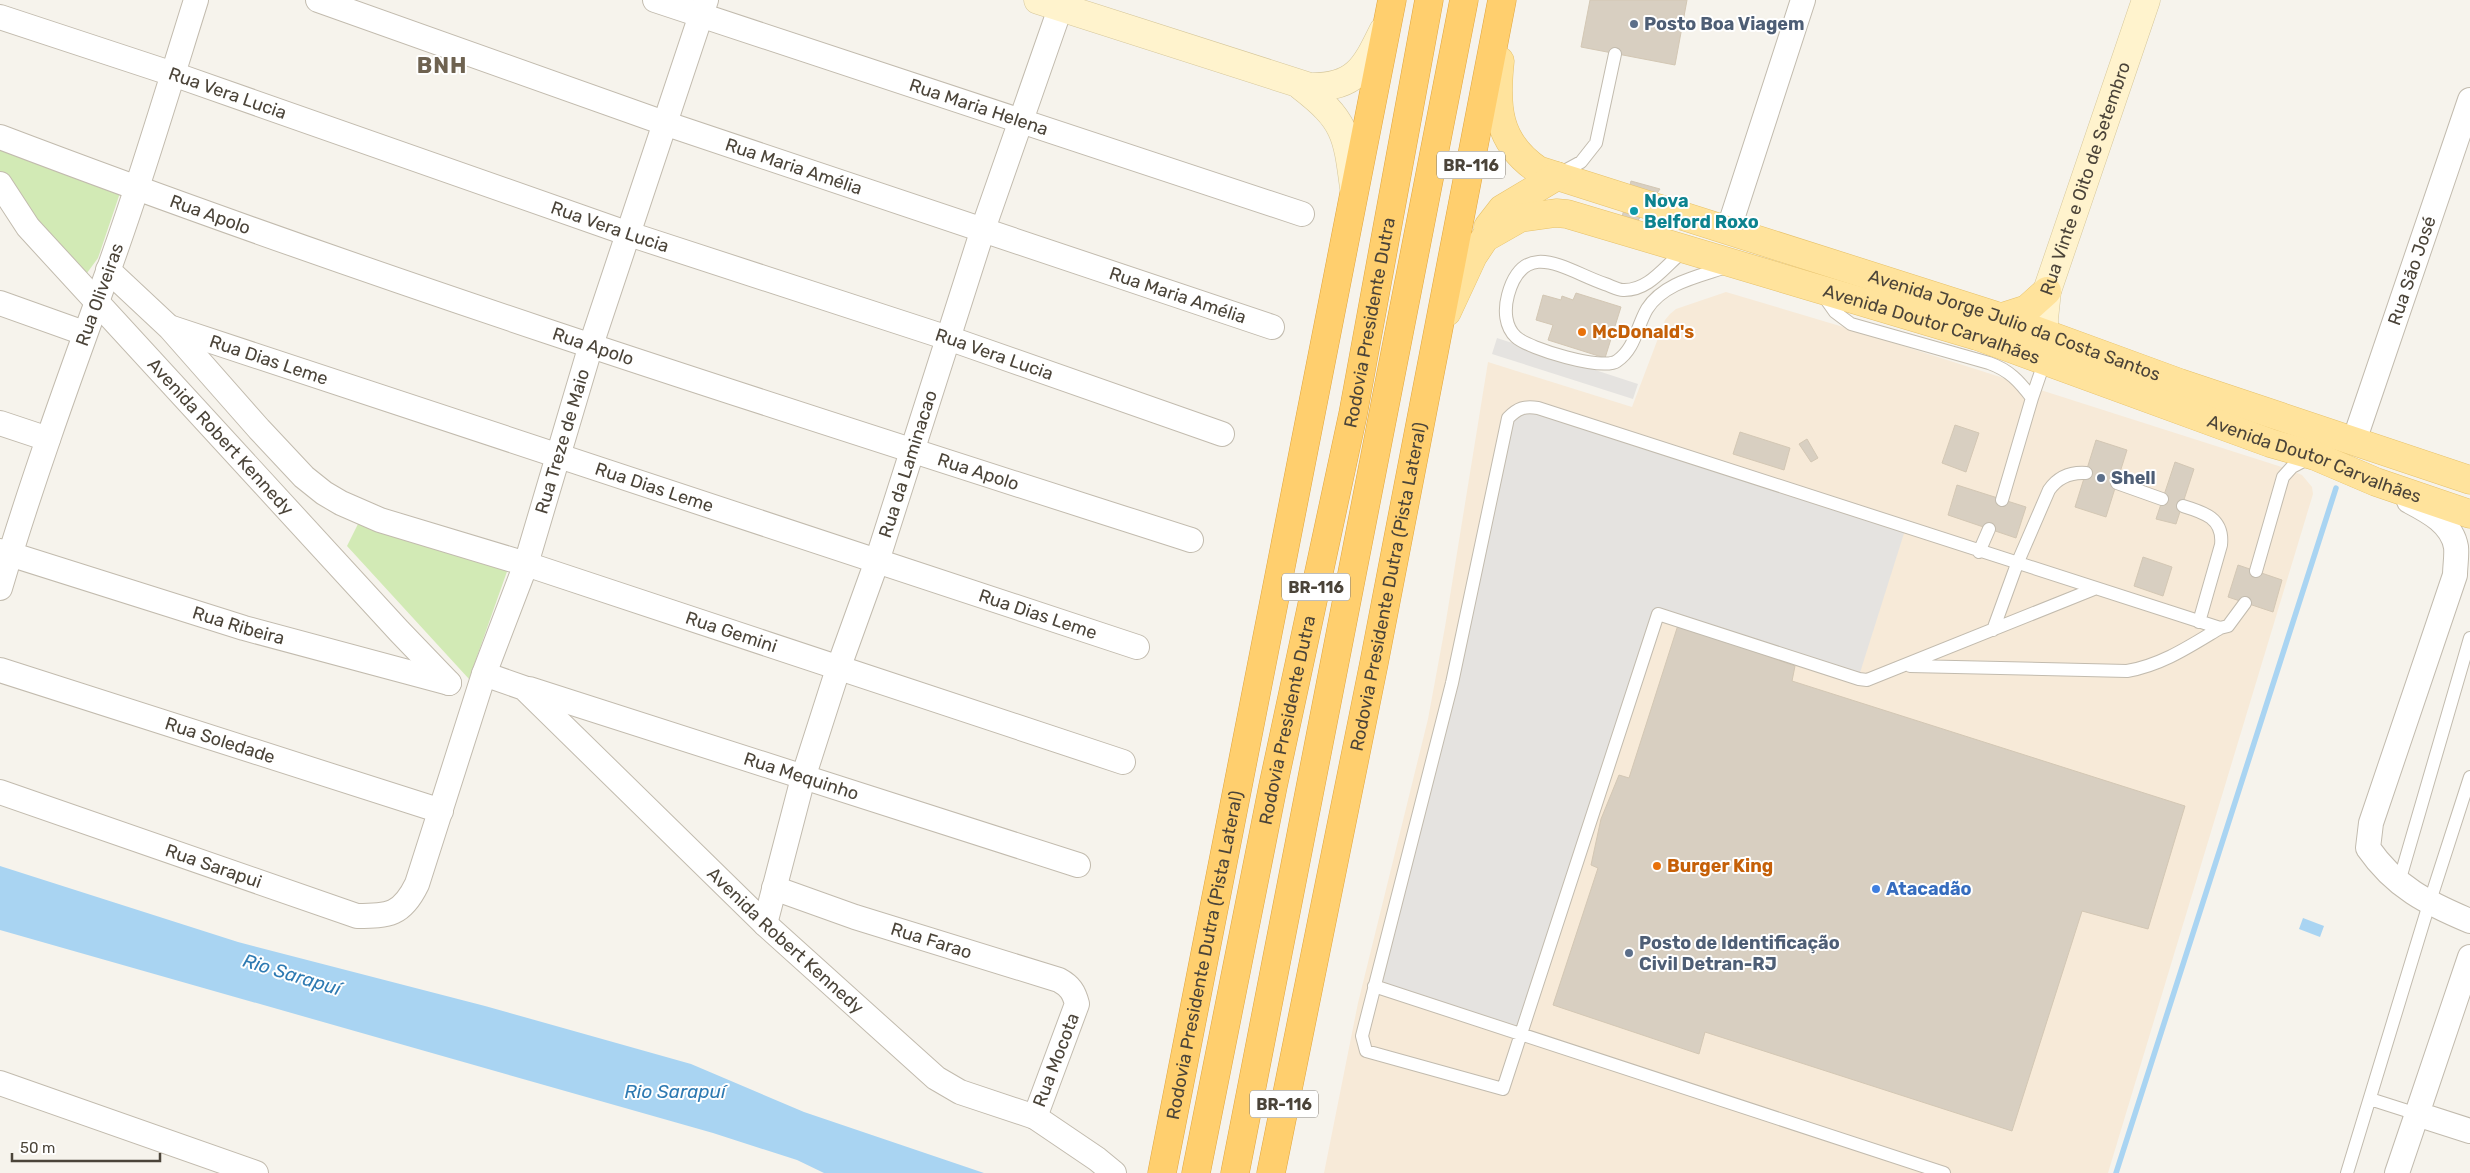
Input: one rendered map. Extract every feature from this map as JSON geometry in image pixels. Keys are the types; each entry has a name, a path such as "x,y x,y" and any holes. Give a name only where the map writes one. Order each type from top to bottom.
{"highway":[{"name":"Rodovia Presidente Dutra","path":"1196,1173 1271,796 1353,414 1430,0"},
{"name":"Rodovia Presidente Dutra","path":"1235,1173 1464,0"},
{"name":"Rodovia Presidente Dutra (Pista Lateral)","path":"1271,1173 1439,330 1502,0"},
{"name":"Rodovia Presidente Dutra (Pista Lateral)","path":"1162,1173 1390,10"}],"main road":[{"path":"1502,0 1496,93 1502,125 1507,136 1526,161 1538,170 1556,176"},
{"name":"Rua Vinte e Oito de Setembro","path":"2044,347 2047,291 2146,0"},
{"path":"1054,2 1301,86 1330,87 1350,80 1367,63 1390,10"},
{"path":"1301,86 1325,104 1338,120 1347,142 1354,193"},
{"path":"1485,238 1488,227 1502,209 1556,176"},
{"name":"Avenida Jorge Julio da Costa Santos","path":"1556,176 2002,318 2044,347 2180,383 2470,480"},
{"name":"Avenida Doutor Carvalhães","path":"1439,330 1473,256 1485,238 1520,218 1556,213 1583,218 1687,248 1820,290 1977,336 2044,347 2270,443 2315,456 2376,482 2470,514"},
{"path":"2002,318 2027,309 2047,291"}],"street":[{"name":"Rua Oliveiras","path":"0,588 5,553 108,270 196,0"},
{"name":"Rua Maria Amélia","path":"318,0 667,124 1272,326"},
{"name":"Rua Maria Helena","path":"654,0 704,8 1022,123 1302,214"},
{"path":"1728,230 1803,0"},
{"name":"Rua da Laminacao","path":"765,924 803,778 838,669 877,561 984,229 1022,123 1054,2"},
{"name":"Rua Treze de Maio","path":"417,884 481,684 526,564 591,345 667,124 704,8"},
{"name":"Rua Vera Lucia","path":"0,17 173,74 629,234 948,338 1222,434"},
{"name":"Rua São José","path":"2354,441 2470,100"},
{"name":"Rua Apolo","path":"0,138 135,189 591,345 1191,540"},
{"name":"Avenida Robert Kennedy","path":"0,184 28,227 449,683"},
{"name":"Avenida Robert Kennedy","path":"108,270 170,328 304,477 324,493 341,503"},
{"path":"0,303 84,333"},
{"name":"Rua Dias Leme","path":"170,328 1137,647"},
{"path":"0,423 48,439"},
{"path":"2376,482 2434,514 2446,525 2456,546 2462,574 2371,824 2368,848 2382,867 2429,904 2470,921"},
{"name":"Rua Gemini","path":"341,503 380,520 526,564 1123,762"},
{"name":"Rua Ribeira","path":"5,553 244,628 449,683 481,684"},
{"name":"Rua Soledade","path":"0,670 441,811"},
{"name":"Avenida Robert Kennedy","path":"481,684 524,688 765,924 936,1078 960,1092 1035,1117 1097,1159 1114,1173"},
{"name":"Rua Mequinho","path":"524,688 1078,865"},
{"name":"Rua Sarapui","path":"0,792 357,916 382,916 398,910 409,901 417,884"},
{"name":"Rua Farao","path":"774,888 855,916 1059,980 1071,989 1077,1004"},
{"path":"2397,1173 2470,957"},
{"name":"Rua Mocota","path":"1035,1117 1077,1004"},
{"path":"0,1083 256,1173"},
{"path":"2417,1114 2469,1129"}],"lane":[{"path":"1556,176 1581,162 1596,142 1615,54"},
{"path":"1687,248 1648,283 1622,290 1562,266 1547,262 1531,262 1521,268 1513,280 1507,298 1506,319 1508,328 1516,338 1540,349 1586,362 1617,362 1632,344 1647,309 1656,297 1688,280 1736,264"},
{"path":"1820,290 1835,312 1851,324 2004,368 2017,379 2032,398"},
{"path":"2002,500 2032,398 2044,347"},
{"path":"2094,589 1867,680 1859,680 1658,614 1503,1090 1366,1051 1362,1036 1452,683 1508,418 1516,410 1526,406 1538,408 1979,552 2220,628"},
{"path":"2256,571 2283,477 2292,467 2315,456"},
{"path":"1993,630 2017,564 2052,487 2070,474 2086,473"},
{"path":"2117,483 2162,499"},
{"path":"2183,506 2211,516 2218,528 2222,541 2199,622"},
{"path":"1979,552 1989,529"},
{"path":"1905,666 2127,671 2148,667 2167,659 2220,628 2228,626 2245,603"},
{"path":"2400,882 2470,638"},
{"path":"2347,1173 2470,777"},
{"path":"1374,986 1944,1173"},
{"path":"2370,1099 2417,1114"}],"shaded area":[{"path":"1726,292 1850,329 2288,469 2302,475 2312,487 2313,494 2108,1173 1324,1173 1358,1003 1428,719 1445,627 1488,362 1632,407 1665,320 1676,309"},
{"path":"1497,338 1638,384 1633,399 1492,354"},
{"path":"1526,406 1906,527 1858,679 1658,615 1519,1026 1377,985 1508,418"}],"green space":[{"path":"0,148 120,193 98,258 87,273 4,186 0,174"},
{"path":"359,522 510,563 469,679 347,546"}],"water":[{"name":"Rio Sarapuí","path":"0,866 238,942 485,1006 691,1064 804,1112 984,1173 824,1173 797,1160 713,1133 0,930"},
{"path":"2303,918 2324,926 2320,937 2299,929"}],"building":[{"name":"Posto Boa Viagem","path":"1590,0 1687,0 1675,65 1581,47"},
{"name":"Nova Belford Roxo","path":"1631,181 1660,189 1627,236 1618,233"},
{"name":"McDonald's","path":"1576,293 1621,307 1605,358 1548,340 1553,325 1536,320 1543,295 1561,300 1562,296 1573,300"},
{"path":"1955,425 1979,433 1966,472 1942,463"},
{"path":"1740,432 1790,448 1784,470 1733,454"},
{"path":"1807,439 1818,458 1811,462 1799,444"},
{"name":"Shell","path":"2096,440 2127,450 2106,517 2075,507"},
{"path":"2175,462 2194,469 2176,524 2156,519"},
{"path":"1957,485 2026,507 2016,538 1948,515"},
{"path":"2143,557 2172,567 2163,596 2134,586"},
{"path":"2238,565 2282,580 2273,612 2228,597"},
{"name":"Atacadão","path":"1678,625 1795,666 1792,681 2185,806 2148,929 2082,911 2012,1131 1705,1032 1699,1054 1553,1005 1598,868 1591,865 1601,819 1619,775 1629,778"}],"waterway":[{"path":"2116,1173 2336,488"}],"place":[{"name":"Posto Boa Viagem","path":"1634,24"},
{"name":"Nova Belford Roxo","path":"1634,211"},
{"name":"McDonald's","path":"1582,332"},
{"name":"Shell","path":"2101,478"},
{"name":"Burger King","path":"1657,866"},
{"name":"Atacadão","path":"1876,889"},
{"name":"Posto de Identificação Civil Detran-RJ","path":"1629,953"}],"district":[{"name":"BNH","path":"442,65"}]}
